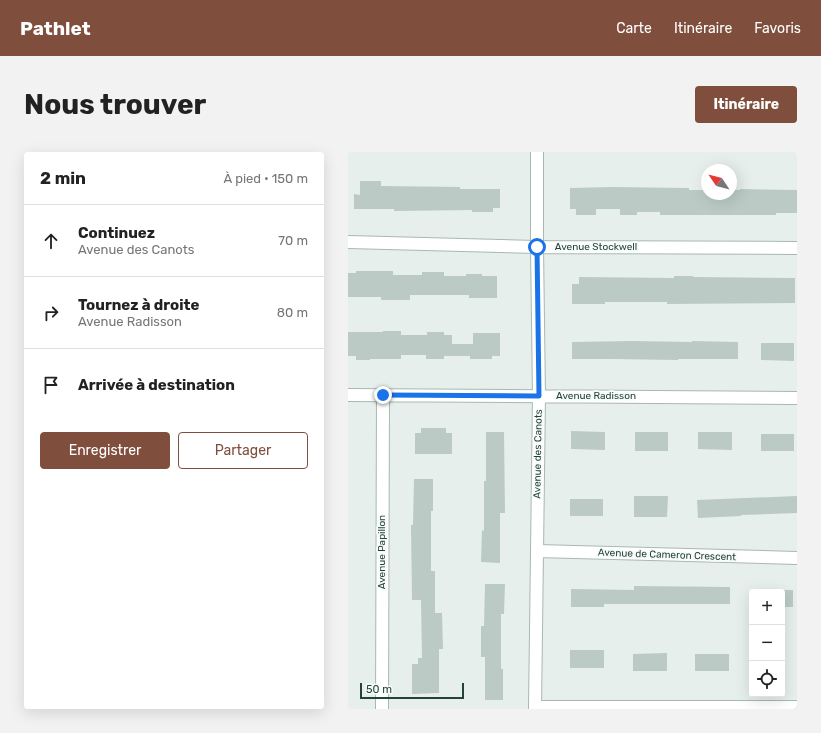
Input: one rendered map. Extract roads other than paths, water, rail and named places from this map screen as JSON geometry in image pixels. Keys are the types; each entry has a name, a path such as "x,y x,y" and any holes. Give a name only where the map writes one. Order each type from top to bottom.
{"street":[{"name":"Avenue des Canots","path":"535,708 539,396 537,152"},
{"name":"Avenue Stockwell","path":"348,242 537,247 797,248"},
{"name":"Avenue Radisson","path":"348,395 797,398"},
{"name":"Avenue Papillon","path":"382,709 383,395"},
{"name":"Avenue de Cameron Crescent","path":"537,551 797,558"},
{"path":"535,708 797,707"}]}
